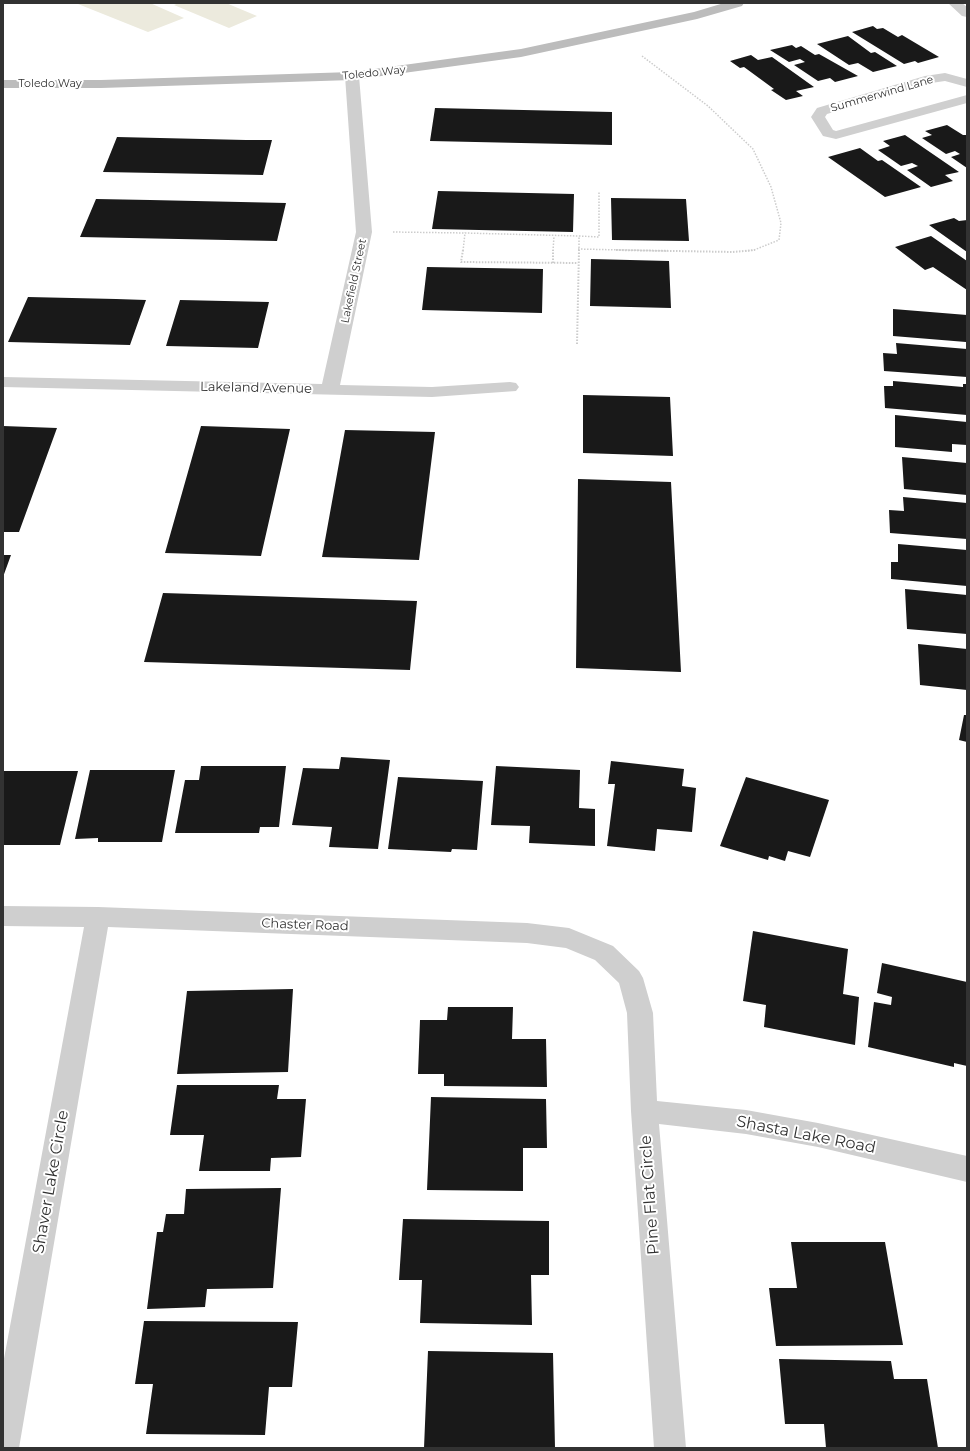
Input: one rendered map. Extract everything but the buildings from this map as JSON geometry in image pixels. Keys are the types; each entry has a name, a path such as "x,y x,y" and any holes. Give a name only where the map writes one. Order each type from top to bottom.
{"main road":[{"name":"Toledo Way","path":"3,84 101,84 352,76 522,53 697,15 738,3"}],"street":[{"path":"954,3 967,13"},
{"name":"Lakefield Street","path":"330,389 364,232 352,76"},
{"name":"Summerwind Lane","path":"967,83 945,77 930,79 822,111 818,117 828,133 836,135 967,99"},
{"name":"Lakeland Avenue","path":"3,382 432,392 510,387"},
{"name":"Chaster Road","path":"3,916 98,917 527,933 569,938 604,953"},
{"name":"Shaver Lake Circle","path":"3,1448 98,917"},
{"name":"Pine Flat Circle","path":"604,953 630,978 640,1013 644,1111 670,1448"},
{"name":"Shasta Lake Road","path":"644,1111 753,1123 818,1135 967,1169"}],"path":[{"path":"578,249 733,252 754,250 780,240 781,223 771,187 753,149 708,106 642,56"},
{"path":"364,232 599,236 599,191"},
{"path":"465,233 462,262 578,263"},
{"path":"553,263 554,236"},
{"path":"577,344 578,236"}],"shaded area":[{"path":"150,3 184,18 148,32 78,4"},
{"path":"179,3 226,3 257,16 229,28 174,5"}]}
